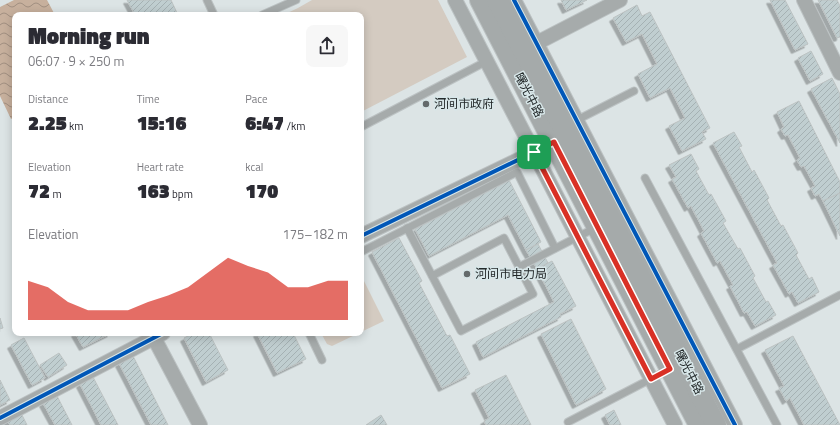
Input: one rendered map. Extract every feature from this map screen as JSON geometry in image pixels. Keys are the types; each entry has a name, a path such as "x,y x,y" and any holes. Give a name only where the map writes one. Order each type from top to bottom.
{"main road":[{"name":"曙光中路","path":"480,0 699,425"},
{"name":"曙光中路","path":"497,0 530,47 716,425"}],"street":[{"path":"455,0 675,425"},
{"path":"514,0 530,47 577,120 736,425"},
{"path":"530,47 620,0"},
{"path":"804,0 840,73"},
{"path":"364,235 554,142"},
{"path":"0,418 157,336"},
{"path":"159,336 200,425"}],"lane":[{"path":"207,0 213,12"},
{"path":"269,12 296,0"},
{"path":"364,125 487,61"},
{"path":"577,120 634,90"},
{"path":"364,250 517,172 555,248"},
{"path":"645,178 777,425"},
{"path":"519,267 597,227"},
{"path":"407,228 461,332 533,294 504,238 432,276"},
{"path":"737,349 840,295"},
{"path":"310,336 322,360"},
{"path":"568,422 670,369"}],"shaded area":[{"path":"312,0 438,0 467,57 364,110 364,12 289,12"},
{"path":"364,281 384,321 364,331"},
{"path":"323,336 353,336 332,346 327,344"}],"water":[{"path":"14,0 47,0 53,12 12,12 11,119 0,96 0,7"}],"building":[{"path":"127,0 171,0 177,12 133,12"},
{"path":"561,0 587,0 566,10"},
{"path":"770,0 785,0 808,44 795,50"},
{"path":"818,0 837,0 840,6 840,37 837,38"},
{"path":"637,5 642,16 650,12 710,128 702,132 706,139 682,151 669,126 685,118 670,88 650,98 638,74 657,64 642,34 626,42 613,18"},
{"path":"811,51 823,74 810,81 798,58"},
{"path":"832,78 840,94 840,143 811,89"},
{"path":"799,101 840,182 840,193 823,201 819,194 815,196 811,188 815,186 804,166 801,167 797,160 800,158 788,135 785,136 781,129 784,127 777,112"},
{"path":"734,132 742,146 739,147 752,172 754,170 769,198 767,200 798,253 796,255 809,279 812,277 819,292 798,303 792,292 789,294 773,265 777,263 713,143"},
{"path":"691,154 699,169 696,171 709,195 711,194 726,221 723,223 738,249 740,248 755,276 753,278 766,302 768,301 776,315 755,326 747,312 744,313 730,286 733,285 720,261 717,263 701,233 704,231 691,206 688,208 672,179 676,177 669,165"},
{"path":"509,180 541,242 526,250 508,215 429,256 415,229"},
{"path":"840,193 840,236 823,201"},
{"path":"399,238 422,281 419,283 447,336 450,335 470,374 442,388 372,252"},
{"path":"538,244 548,263 537,269 526,250"},
{"path":"552,261 576,306 560,314 561,317 483,357 476,342 554,302 537,269"},
{"path":"0,318 3,328 0,329"},
{"path":"571,319 606,389 576,405 541,334"},
{"path":"77,336 105,336 83,347"},
{"path":"188,336 211,336 228,370 206,382 184,338"},
{"path":"258,336 294,336 306,359 277,373"},
{"path":"793,336 840,425 804,425 790,398 786,401 779,388 784,386 765,350"},
{"path":"24,338 45,378 32,385 11,345"},
{"path":"59,353 67,365 48,377 40,365"},
{"path":"133,356 168,425 151,425 119,363"},
{"path":"506,375 531,425 486,425 484,421 489,418 475,390"},
{"path":"93,377 118,425 101,425 80,384"},
{"path":"0,380 10,400 0,405"},
{"path":"57,396 72,425 55,425 43,403"},
{"path":"614,410 621,425 610,425 605,415"},
{"path":"21,413 27,425 10,425 7,420"},
{"path":"381,415 387,425 366,425"}],"cycle path":[{"path":"514,0 735,425"},
{"path":"364,235 553,143"},
{"path":"0,418 157,336"}],"place":[{"name":"河间市政府","path":"426,104"},
{"name":"河间市电力局","path":"467,274"}],"route":[{"path":"554,142 670,369 651,379 534,152 554,142"}]}
